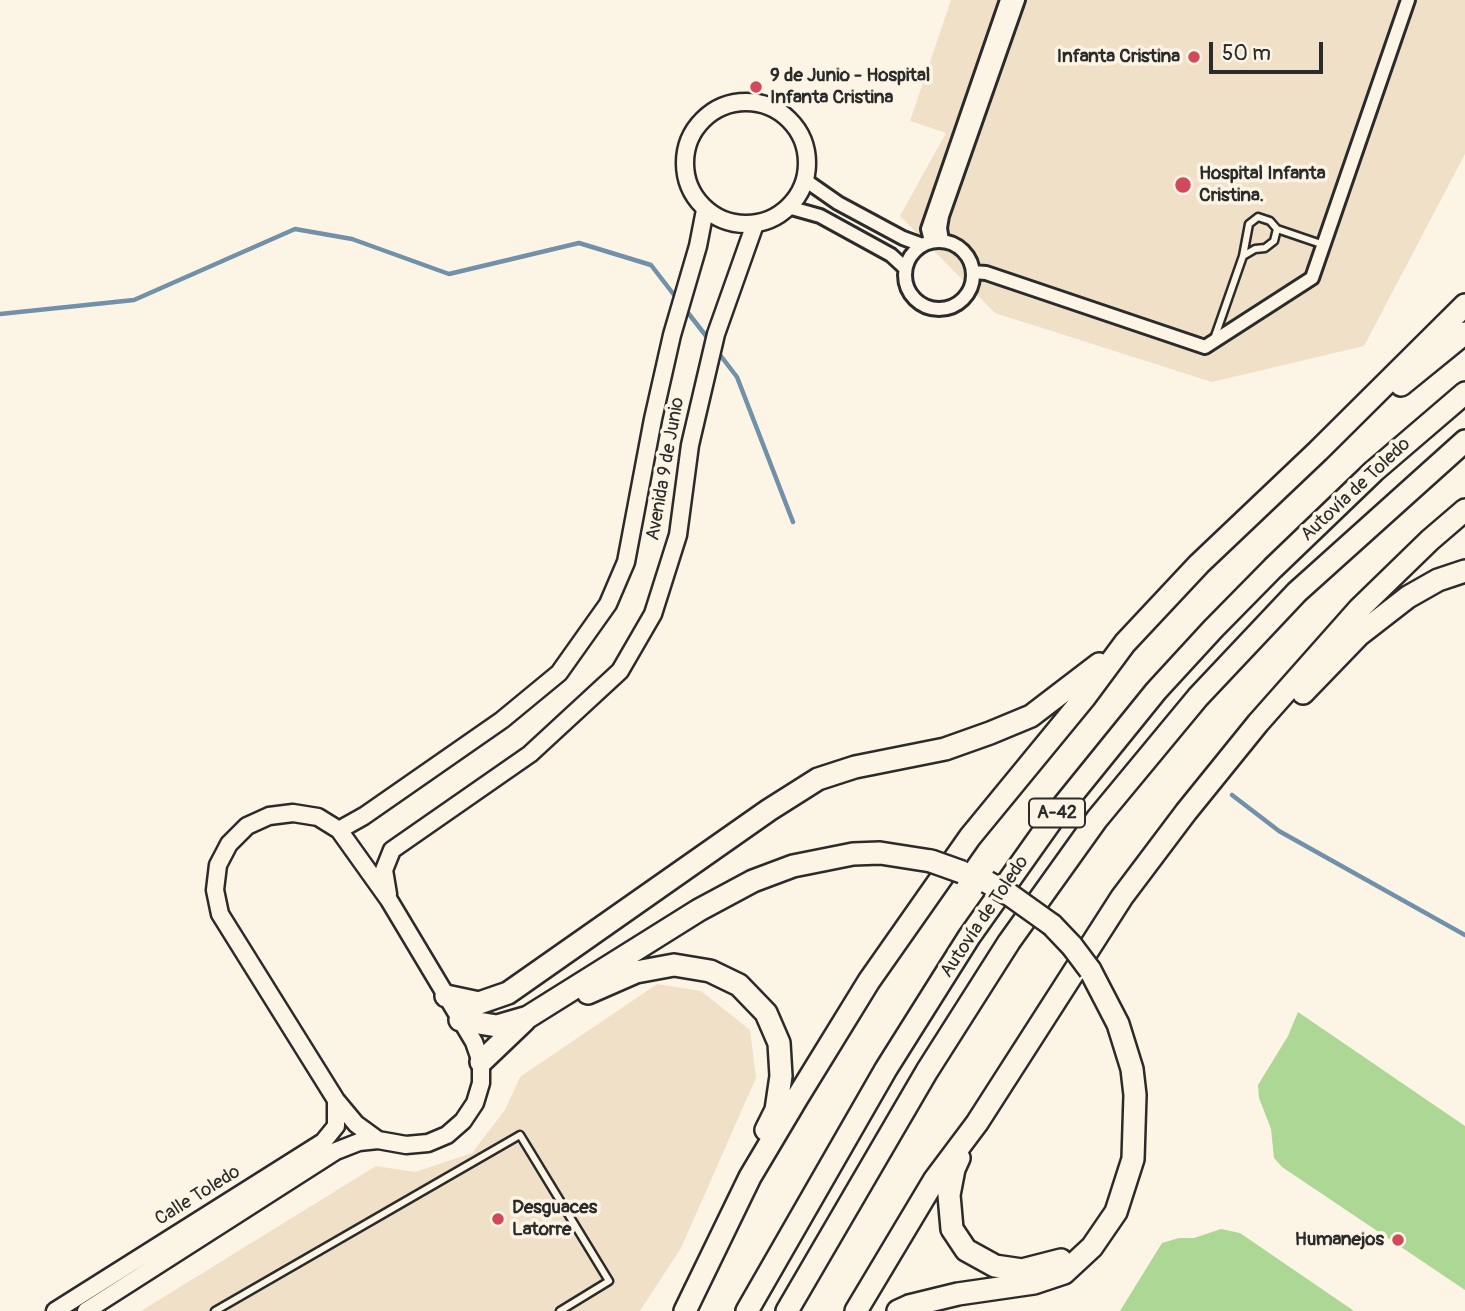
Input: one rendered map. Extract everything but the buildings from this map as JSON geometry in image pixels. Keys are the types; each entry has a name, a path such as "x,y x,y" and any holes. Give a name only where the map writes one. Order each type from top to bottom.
{"highway":[{"path":"685,1311 750,1177 869,981 970,837 1085,697 1125,643 1199,564 1465,305"},
{"path":"1318,451 1465,333"},
{"name":"Autovía de Toledo","path":"747,1311 886,1069 969,937 1054,817 1156,691 1222,621 1374,471 1465,393"},
{"name":"Autovía de Toledo","path":"787,1311 927,1071 1009,943 1097,819 1198,697 1297,592 1465,441"},
{"path":"856,1311 935,1179 977,1123 1122,897 1186,812 1258,723 1359,609 1465,510"},
{"path":"1186,812 1359,635 1408,597 1438,580 1465,570"},
{"path":"446,996 479,1003 508,993 769,810 818,779 855,767 945,749 1031,716 1068,690 1125,643"},
{"path":"481,1062 533,1015 699,910 753,881 793,866 853,853 880,853 931,861 986,882 1052,925 1090,970 1118,1024 1126,1047 1133,1082 1133,1159 1116,1212 1092,1247 1064,1273 1034,1283 958,1294 905,1309"},
{"path":"460,1020 497,1026 557,1007 636,972 674,965 710,971 739,985 766,1013 779,1043 781,1076 776,1110 757,1149 750,1177"},
{"path":"977,1123 954,1169 948,1195 952,1229 966,1250 995,1266 1021,1270 1053,1263 1092,1247"}],"main road":[{"path":"732,103 756,103 773,108 787,118 798,131 807,163 805,180 788,208 768,221 740,225 723,220 705,210 693,195 685,177 684,158 689,139 699,123 714,110 732,103"},
{"name":"Avenida 9 de Junio","path":"339,830 364,816 502,720 559,673 608,604 626,562 653,419 705,210"},
{"name":"Avenida 9 de Junio","path":"389,900 384,870 392,850 530,754 620,671 653,614 678,535 690,445 716,334 755,224"},
{"path":"293,813 318,817 339,830 389,900 474,1042 481,1062 481,1083 475,1103 463,1121 447,1135 428,1143 407,1145 378,1140 356,1124 336,1100 220,914 215,890 218,865 229,844 247,826 269,816 293,813"},
{"name":"Calle Toledo","path":"55,1311 323,1142 337,1126 336,1100"},
{"name":"Calle Toledo","path":"86,1311 336,1151 359,1142 378,1140"}],"street":[{"path":"931,242 928,229 1007,0"},
{"path":"805,180 838,203 903,238 931,242 954,244 970,260 973,272 969,293 962,301 942,310 921,305 907,289 905,268 908,259 931,242 940,228 1018,0"},
{"path":"973,272 1205,347 1312,278 1408,0"},
{"path":"788,208 820,216 891,255 905,268"}],"lane":[{"path":"1213,340 1243,256 1249,224 1258,217 1270,221 1277,229 1324,245"},
{"path":"1243,256 1255,249 1265,248 1274,241 1277,229"},
{"path":"215,1311 520,1135 609,1281 560,1311"}],"shaded area":[{"name":"Hospital Infanta Cristina.","path":"951,0 1465,0 1465,154 1364,346 1212,382 995,313 900,216 946,133 910,121"},
{"path":"657,984 701,991 750,1030 756,1078 681,1248 640,1311 141,1311 376,1166 415,1172 472,1153 505,1110 520,1077"}],"green space":[{"path":"1298,1012 1465,1126 1465,1290 1282,1167 1274,1158 1271,1129 1259,1098 1258,1085 1288,1036"},
{"path":"1221,1229 1240,1233 1354,1311 1120,1311 1162,1243 1179,1238 1194,1238"}],"waterway":[{"path":"0,314 134,300 295,229 352,239 449,274 579,243 651,265 678,300"},
{"path":"685,309 710,341"},
{"path":"717,351 737,377 793,522"},
{"path":"1232,795 1279,831 1465,935"}],"place":[{"name":"Infanta Cristina","path":"1194,57"},
{"name":"9 de Junio - Hospital Infanta Cristina","path":"756,87"},
{"name":"Hospital Infanta Cristina.","path":"1183,185"},
{"name":"Desguaces Latorre","path":"498,1219"},
{"name":"Humanejos","path":"1398,1240"}]}
